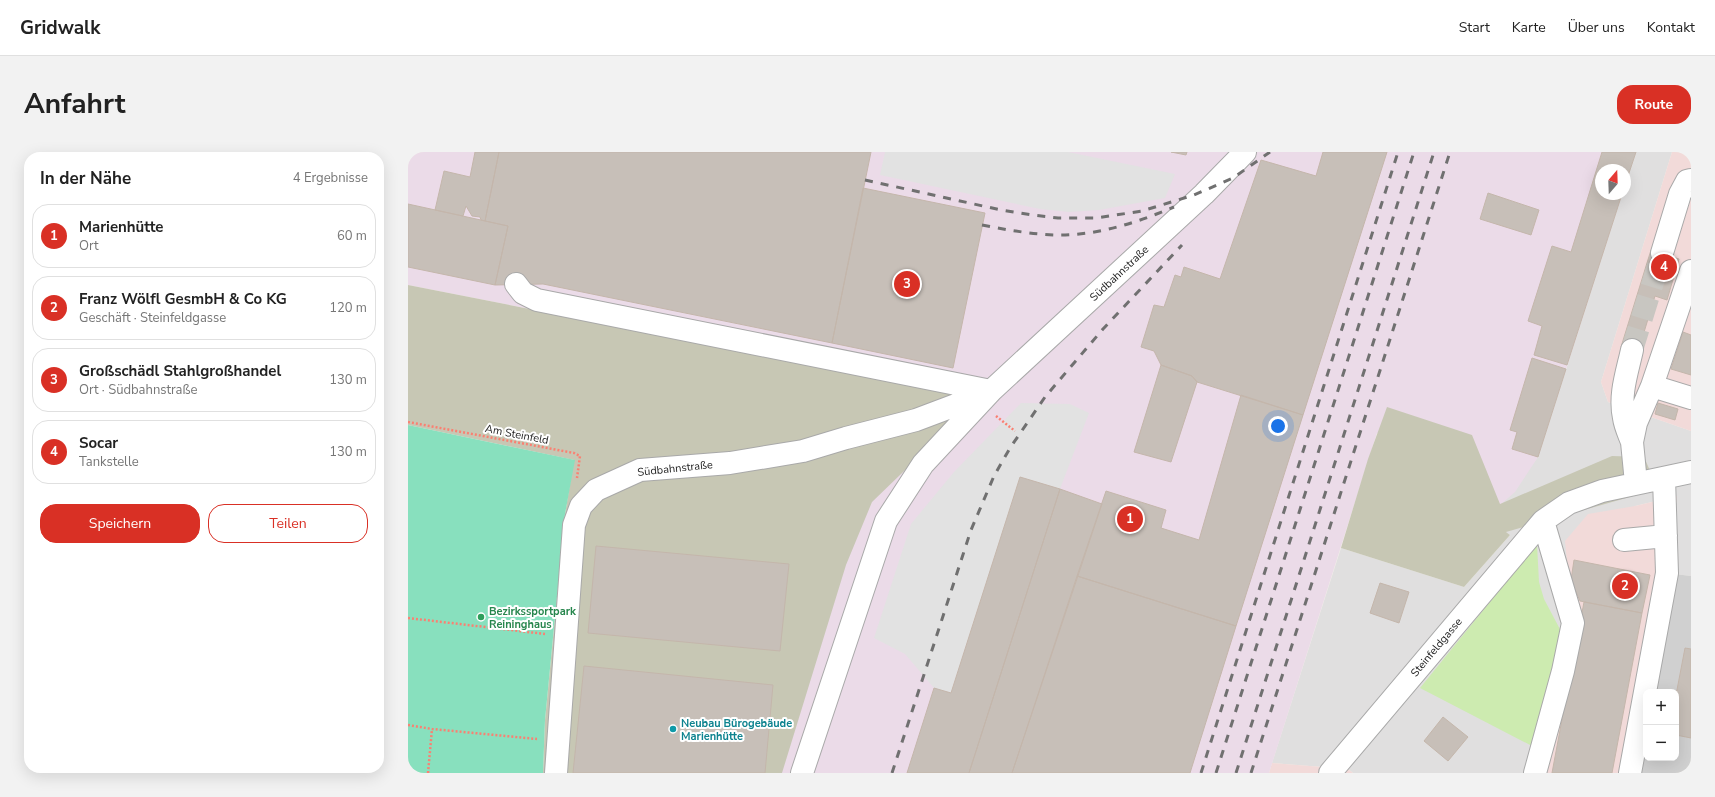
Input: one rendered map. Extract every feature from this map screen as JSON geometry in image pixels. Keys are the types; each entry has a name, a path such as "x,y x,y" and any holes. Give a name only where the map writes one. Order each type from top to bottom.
{"street":[{"name":"Südbahnstraße","path":"802,773 886,521 923,464 991,391 1204,194 1245,152"},
{"path":"1662,253 1680,194 1686,181 1691,180"},
{"path":"1632,442 1636,423 1652,386 1691,271"},
{"path":"516,284 523,293 537,300 991,391"},
{"path":"1632,350 1624,382 1622,402 1624,420 1632,442 1636,483"},
{"path":"1652,386 1691,398"},
{"name":"Südbahnstraße","path":"556,773 574,525 581,506 596,490 640,470 730,463 803,451 916,420 991,391"},
{"name":"Steinfeldgasse","path":"1330,773 1543,521 1569,503 1602,491 1691,472"},
{"path":"1630,773 1667,572 1664,478"},
{"path":"1535,773 1563,671 1573,623 1543,521"},
{"path":"1624,540 1666,536"}],"path":[{"name":"Am Steinfeld","path":"408,422 574,453 580,456 576,485"},
{"path":"408,618 549,635"},
{"path":"408,725 432,729 544,740"},
{"path":"428,773 432,729"}],"shaded area":[{"path":"408,152 1636,152 1631,167 1631,164 1595,164 1595,200 1620,200 1538,457 1515,492 1500,505 1377,433 1269,773 543,773 809,364 408,285"},
{"path":"885,152 1068,152 1175,174 1165,198 1099,210 1069,212 1040,209 880,175"},
{"path":"1636,152 1672,152 1601,382 1608,402 1691,431 1691,576 1667,573 1677,496 1635,506 1573,623 1535,773 1353,773 1348,769 1272,763 1341,548 1464,587 1510,535 1496,526 1500,505 1538,457 1620,200 1631,200 1631,167"},
{"path":"1672,152 1691,152 1691,431 1608,402 1601,382"},
{"path":"408,285 809,364 973,399 929,447 872,502 846,565 782,773 543,773 545,720 565,514 574,460 408,425"},
{"path":"1021,403 1070,404 1089,413 1060,489 1020,477 951,693 934,688 905,654 874,638 911,524 954,472"},
{"path":"1387,407 1472,435 1500,504 1612,456 1644,457 1658,489 1506,532 1510,535 1464,587 1341,548 1368,459"},
{"path":"1677,496 1667,573 1646,689 1643,689 1643,703 1630,773 1534,773 1573,623 1565,541 1588,514 1635,506"},
{"path":"1667,573 1691,576 1691,773 1630,773 1643,703 1643,761 1679,761 1679,689 1646,689"},
{"path":"1272,763 1348,769 1353,773 1269,773"}],"green space":[{"name":"Bezirkssportpark Reininghaus","path":"408,425 575,460 565,514 545,720 543,773 408,773"},
{"path":"1537,544 1539,582 1544,599 1562,633 1532,746 1420,688"}],"building":[{"path":"475,152 499,152 485,221 481,220 480,217 472,216 466,206 463,216 435,210 444,171 470,177"},
{"path":"499,152 871,152 832,343 543,284 495,285 508,226 485,221"},
{"path":"1171,152 1187,152 1186,155"},
{"path":"1323,152 1387,152 1303,415 1197,382 1192,376 1161,365 1154,351 1141,347 1154,305 1164,307 1175,275 1181,277 1184,267 1220,279 1261,160 1316,176"},
{"path":"1602,152 1636,152 1631,167 1631,164 1598,164"},
{"path":"1595,175 1595,200 1620,200 1567,365 1534,355 1542,326 1528,321 1552,246 1571,252"},
{"path":"863,188 985,213 953,368 832,343"},
{"path":"1488,193 1539,210 1531,235 1480,219"},
{"path":"408,204 508,226 495,285 408,267"},
{"path":"1651,250 1679,259 1667,300 1655,296 1638,352 1621,347"},
{"path":"1683,332 1691,335 1691,375 1671,369"},
{"path":"1532,358 1566,369 1538,457 1512,449 1517,432 1510,430"},
{"path":"1161,365 1192,376 1197,382 1171,462 1134,452"},
{"path":"1241,395 1303,415 1236,626 1077,576 1106,491 1166,510 1161,528 1199,540"},
{"path":"1658,403 1678,409 1675,420 1655,414"},
{"path":"1020,477 1060,489 969,773 907,773 934,688 951,693"},
{"path":"1060,489 1102,504 1012,773 969,773"},
{"path":"596,546 789,564 780,651 588,633"},
{"path":"1574,560 1650,575 1642,613 1580,601 1571,580"},
{"path":"1077,576 1236,626 1190,773 1012,773"},
{"path":"1380,583 1409,592 1399,623 1370,613"},
{"path":"1584,602 1642,613 1612,773 1552,773"},
{"path":"1685,648 1691,649 1691,738 1679,736 1679,689 1677,689"},
{"name":"Neubau Bürogebäude Marienhütte","path":"584,666 773,685 765,773 573,773"},
{"path":"1443,717 1468,737 1448,761 1424,741"}],"tunnel":[{"path":"1632,350 1662,253"}],"railway":[{"path":"865,180 1001,210 1058,218 1096,218 1142,211 1194,195 1233,178 1270,152"},
{"path":"1201,773 1398,152"},
{"path":"1216,773 1414,152"},
{"path":"1236,773 1434,152"},
{"path":"1251,773 1450,152"},
{"path":"982,225 1037,234 1070,235 1101,231 1116,227 1174,207"},
{"path":"892,773 971,530 994,476 1010,448 1045,397 1103,329 1182,245"}],"place":[{"name":"Socar","path":"1664,267"},
{"name":"Großschädl Stahlgroßhandel","path":"907,284"},
{"name":"Marienhütte","path":"1130,519"},
{"name":"Franz Wölfl GesmbH & Co KG","path":"1625,586"},
{"name":"Bezirkssportpark Reininghaus","path":"481,617"},
{"name":"Neubau Bürogebäude Marienhütte","path":"673,729"}]}
